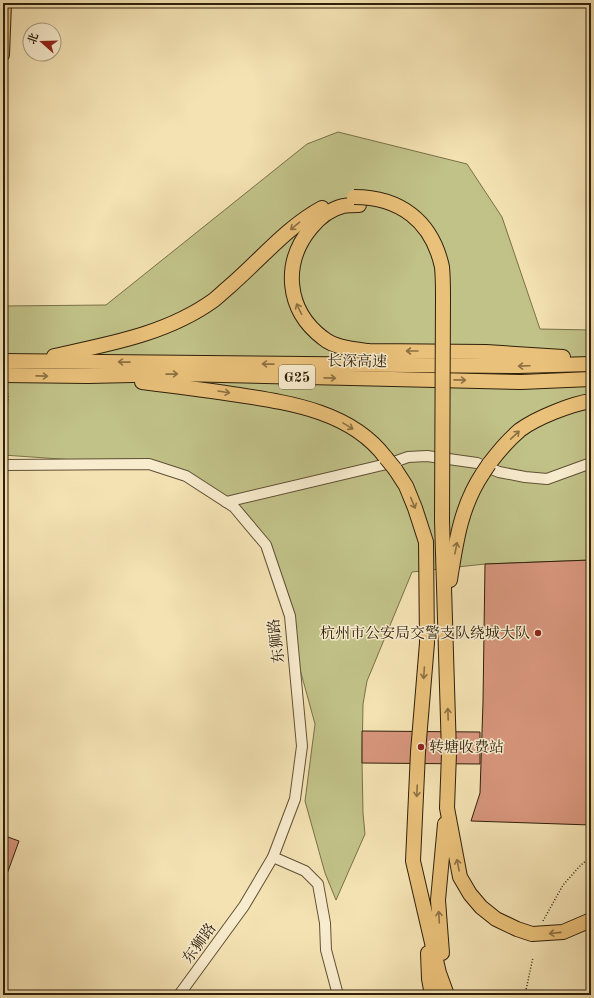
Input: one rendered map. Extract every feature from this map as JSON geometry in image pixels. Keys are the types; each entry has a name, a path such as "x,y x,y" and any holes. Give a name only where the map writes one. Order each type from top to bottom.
{"highway":[{"path":"447,995 439,973 413,861 418,752 427,643 436,576 438,520 443,298 442,267 433,243 425,228 415,217 398,205 371,197 343,206 316,222 302,238 295,256 292,276 293,294 298,310 308,324 323,338 337,345 351,349 369,351 486,352 591,359"},
{"path":"26,361 102,346 139,336 183,318 214,300 301,222 315,212 338,200 356,201"},
{"name":"长深高速","path":"3,361 510,366 591,364"},
{"name":"长深高速","path":"4,380 177,374 521,382 591,379"},
{"path":"88,376 206,390 294,404 318,411 339,420 361,433 390,463 406,486 426,542 427,643"},
{"path":"444,614 463,513 477,483 486,469 500,449 521,430 551,413 581,402 591,401"},
{"path":"438,520 444,614 449,753 447,808 438,900 441,945 444,964 450,986 456,995"},
{"path":"447,808 460,878 470,894 481,907 496,919 532,934 563,932 591,920"},
{"path":"426,917 429,979 432,995"}],"main road":[{"path":"3,55 5,3"}],"street":[{"path":"226,502 391,463 408,457 427,456 477,463 499,472 546,479 591,463"},
{"name":"东狮路","path":"3,465 149,464 186,476 234,507 266,545 290,616 302,746 295,799 273,857 244,906 179,995"},
{"path":"273,857 305,871 318,884 325,923 326,950 338,995"}],"path":[{"path":"3,465 8,396 4,380"},
{"path":"543,921 563,885 591,856"},
{"path":"525,995 533,957"}],"green space":[{"path":"338,132 467,164 502,217 540,329 591,330 591,560 485,564 412,572 367,681 363,704 362,763 365,834 336,900 325,873 305,801 315,724 266,545 226,502 186,476 132,464 3,455 3,306 106,305 307,144"}],"building":[{"name":"杭州市公安局交警支队绕城大队","path":"591,560 591,825 471,821 480,793 485,564"},
{"name":"转塘收费站","path":"362,731 480,732 480,764 362,763"},
{"path":"5,836 19,841 3,885 3,841"}],"place":[{"name":"杭州市公安局交警支队绕城大队","path":"538,633"},
{"name":"转塘收费站","path":"421,747"}]}
